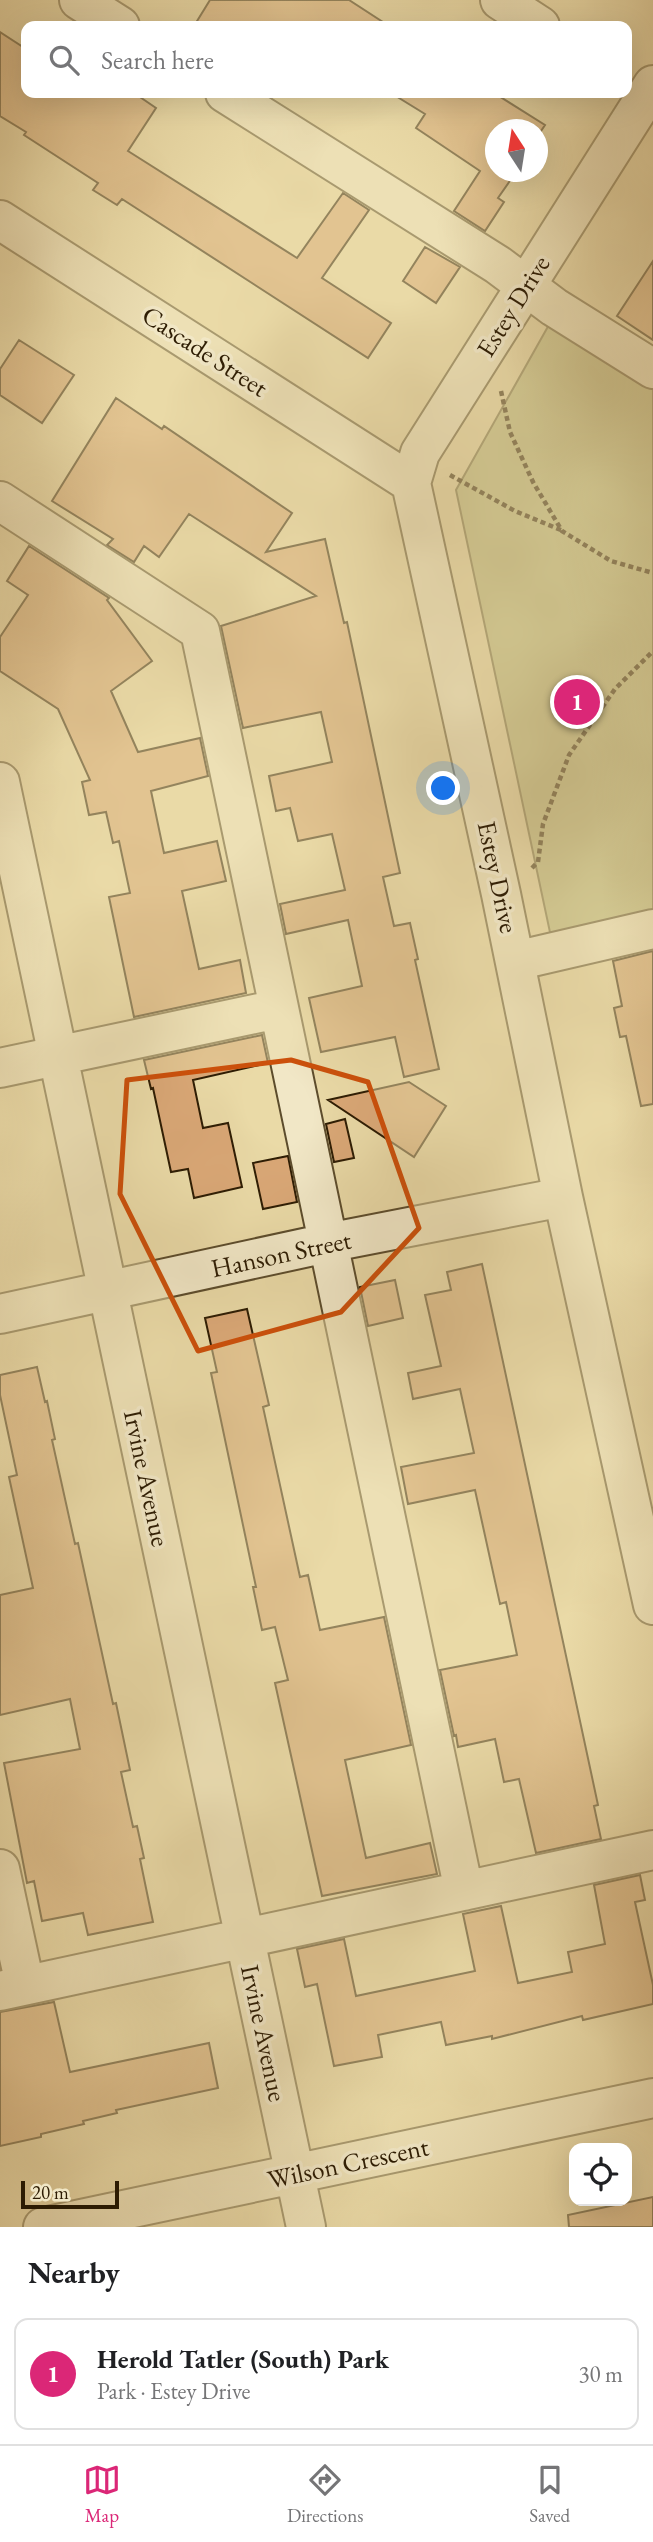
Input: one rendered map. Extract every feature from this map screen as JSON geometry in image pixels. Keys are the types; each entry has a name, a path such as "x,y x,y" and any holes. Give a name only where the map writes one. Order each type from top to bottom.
{"street":[{"path":"79,0 112,21"},
{"path":"500,0 532,21"},
{"name":"Estey Drive","path":"642,88 416,468 563,1197 653,1605"},
{"path":"233,98 498,265 554,307 653,369"},
{"name":"Cascade Street","path":"0,220 416,468"},
{"path":"0,501 200,631 464,1891"},
{"name":"Irvine Avenue","path":"0,782 306,2227"},
{"path":"515,961 653,929"},
{"path":"0,1068 278,1009"},
{"name":"Hanson Street","path":"0,1314 327,1243 563,1197"},
{"path":"0,1869 13,1988 653,1850"},
{"name":"Wilson Crescent","path":"43,2227 653,2098"}],"path":[{"path":"500,388 510,432 533,482 562,531"},
{"path":"416,468 450,475 515,511 562,531 611,561 653,573"},
{"path":"530,869 538,862 543,824 569,755 615,689 653,651"}],"highlighted area":[{"path":"291,1060 368,1082 419,1228 341,1312 198,1351 120,1194 127,1080"}],"shaded area":[{"path":"550,323 653,388 653,915 551,937 456,490"}],"building":[{"path":"210,0 349,0 381,21 197,21"},
{"path":"0,32 21,46 21,98 141,98 156,108 128,151 297,258 343,193 369,210 322,278 391,323 368,358 122,199 117,205 93,190 98,183 24,135 26,132 0,116"},
{"path":"399,98 502,98 535,119 485,119 485,182 509,182 498,198 504,202 485,231 454,211 480,171 416,128 425,114"},
{"path":"425,247 460,267 436,303 403,281"},
{"path":"653,261 653,340 617,316"},
{"path":"19,340 74,375 42,423 0,395 0,369"},
{"path":"116,398 162,429 164,426 292,513 266,552 325,539 344,623 347,622 400,873 383,877 394,926 410,923 418,959 415,960 439,1069 404,1077 395,1037 321,1052 309,998 362,986 348,920 286,934 280,904 345,890 332,834 298,841 290,808 276,811 269,776 332,762 321,712 243,728 221,626 316,596 189,514 159,557 144,546 134,562 107,545 113,539 52,501"},
{"path":"29,546 109,598 107,600 152,661 111,691 138,752 200,738 208,776 151,791 164,853 217,841 226,881 182,891 199,969 240,960 246,993 134,1017 109,897 130,893 119,841 113,843 106,812 89,815 82,782 90,780 58,709 0,671 0,637 28,595 7,581"},
{"path":"653,951 653,1104 641,1106 626,1036 620,1037 614,1008 622,1006 613,961"},
{"path":"262,1035 268,1063 193,1080 203,1128 228,1123 242,1187 194,1198 188,1169 171,1172 153,1088 151,1089 144,1060"},
{"path":"409,1082 446,1106 414,1157 328,1100"},
{"path":"345,1119 354,1158 334,1162 326,1124"},
{"path":"288,1156 297,1202 263,1209 253,1163"},
{"path":"482,1264 598,1805 594,1806 601,1839 536,1853 519,1779 504,1782 495,1739 458,1747 440,1670 517,1655 506,1602 500,1604 475,1490 408,1504 401,1467 474,1453 460,1389 413,1399 408,1373 441,1366 425,1295 451,1290 447,1272"},
{"path":"395,1280 403,1318 368,1326 360,1287"},
{"path":"247,1309 269,1405 263,1407 300,1577 308,1575 320,1630 384,1617 411,1745 345,1760 366,1858 430,1843 437,1874 322,1896 275,1683 288,1680 275,1627 262,1630 253,1587 256,1587 211,1373 217,1372 205,1318"},
{"path":"37,1367 45,1402 47,1401 55,1439 52,1440 75,1544 78,1543 113,1704 116,1703 130,1770 121,1772 133,1827 137,1826 144,1858 140,1859 153,1922 88,1935 83,1913 42,1921 34,1881 27,1883 4,1763 80,1749 70,1699 0,1715 0,1595 33,1588 9,1477 17,1475 0,1395 0,1375"},
{"path":"640,1875 645,1900 635,1902 653,1985 653,2004 583,2020 582,2016 492,2039 492,2036 446,2045 441,2022 378,2035 382,2057 334,2066 317,1984 305,1987 297,1949 344,1939 356,1996 475,1971 463,1914 501,1906 518,1983 572,1972 568,1952 605,1944 594,1885"},
{"path":"54,2002 70,2072 209,2043 218,2088 116,2110 117,2113 83,2121 84,2124 0,2146 0,2012"},
{"path":"653,2197 653,2227 569,2227 568,2215 610,2206 632,2206 632,2201"}],"place":[{"name":"Herold Tatler (South) Park","path":"577,702"}]}
